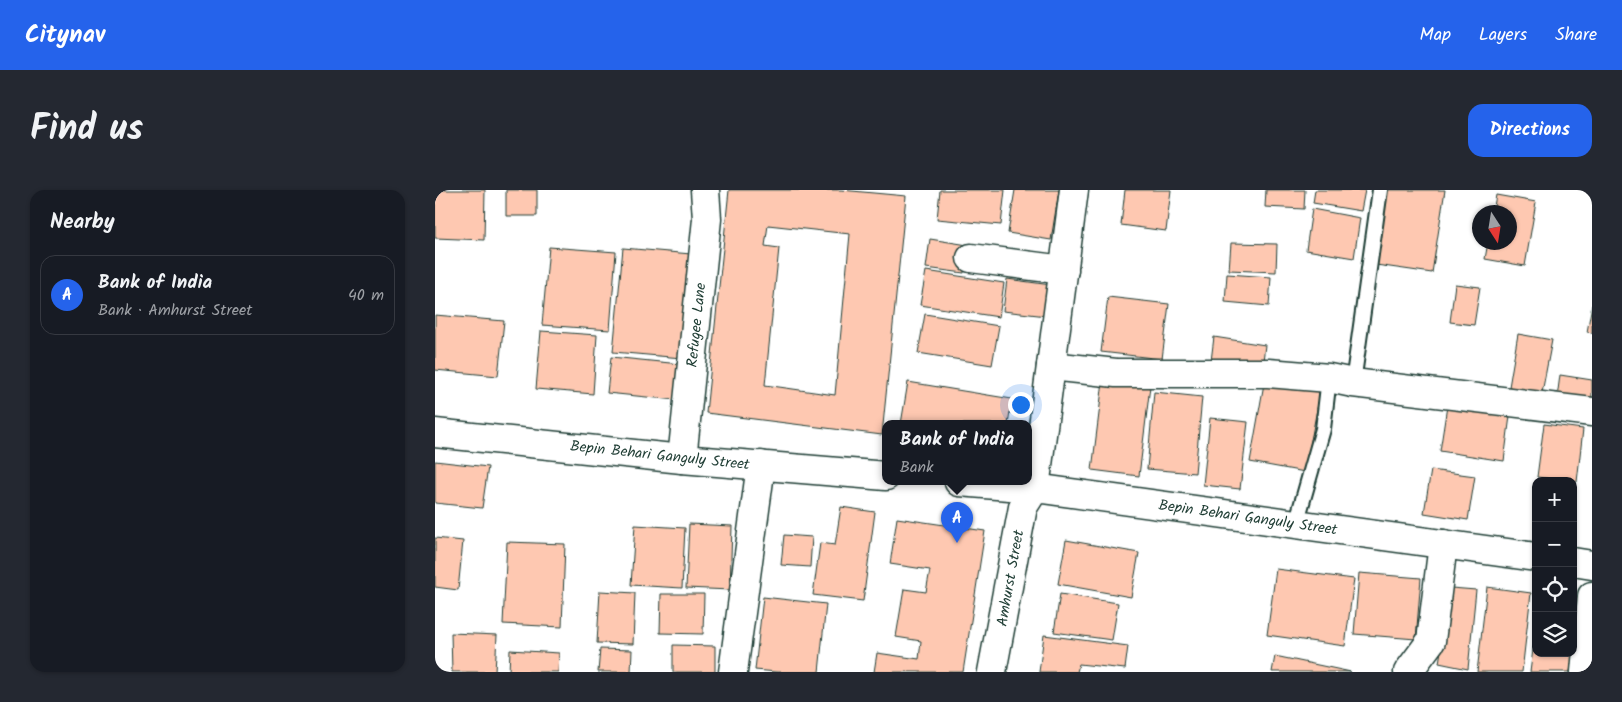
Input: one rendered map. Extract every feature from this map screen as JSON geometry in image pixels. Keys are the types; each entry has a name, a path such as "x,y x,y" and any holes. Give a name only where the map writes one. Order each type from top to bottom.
{"street":[{"name":"Refugee Lane","path":"682,459 707,219 705,190"},
{"path":"1035,488 1074,190"},
{"path":"971,258 1064,270"},
{"path":"1051,366 1116,373 1267,373 1592,412"},
{"name":"Bepin Behari Ganguly Street","path":"435,433 682,459 882,476"},
{"path":"733,672 761,465"},
{"name":"Bepin Behari Ganguly Street","path":"997,485 1035,488 1532,556"},
{"name":"Amhurst Street","path":"992,672 1023,507 1035,488"},
{"path":"1408,672 1431,640 1443,544"},
{"path":"1577,563 1592,565"},
{"path":"1585,672 1592,596"}],"lane":[{"path":"1296,524 1323,429 1341,381 1380,190"}],"building":[{"path":"435,190 485,190 484,240 435,238"},
{"path":"506,190 537,190 537,216 506,216"},
{"path":"729,190 841,190 906,196 882,435 706,413","holes":["768,225 850,234 835,395 765,385 779,248 765,246"]},
{"path":"940,190 1005,190 1001,225 937,219"},
{"path":"1015,190 1059,190 1051,240 1008,233"},
{"path":"1125,190 1171,190 1166,231 1121,225"},
{"path":"1266,190 1305,190 1304,209 1265,207"},
{"path":"1315,190 1365,190 1361,211 1313,203"},
{"path":"1387,190 1445,190 1432,273 1376,265"},
{"path":"1496,195 1536,202 1525,266 1485,259 1487,250 1517,250 1517,205 1494,205"},
{"path":"1312,209 1360,218 1354,258 1306,250"},
{"path":"930,239 968,245 964,273 926,268"},
{"path":"1231,243 1277,244 1276,272 1229,270"},
{"path":"549,247 616,252 610,330 542,325"},
{"path":"623,248 691,254 682,358 613,352"},
{"path":"926,271 1004,283 999,317 920,305"},
{"path":"1227,274 1271,277 1269,306 1225,302"},
{"path":"1007,279 1051,285 1047,316 1003,311"},
{"path":"1455,284 1480,287 1474,325 1450,322"},
{"path":"1108,297 1169,304 1162,359 1101,352"},
{"path":"1592,305 1592,333 1587,332"},
{"path":"925,314 999,326 992,365 918,353"},
{"path":"435,315 504,321 498,376 435,370"},
{"path":"541,331 597,335 593,394 536,389"},
{"path":"1518,334 1552,340 1542,393 1509,387"},
{"path":"1214,337 1265,345 1262,369 1211,361"},
{"path":"611,357 680,364 676,400 607,393"},
{"path":"1104,373 1151,378 1139,476 1092,470"},
{"path":"1560,375 1592,380 1592,403 1557,398"},
{"path":"1265,378 1321,388 1305,472 1250,462"},
{"path":"908,382 1012,399 1009,420 902,420"},
{"path":"1154,392 1202,397 1195,473 1147,469"},
{"path":"1447,406 1510,416 1504,461 1440,451"},
{"path":"1210,418 1248,422 1240,489 1203,485"},
{"path":"1544,424 1583,429 1577,482 1577,477 1537,477"},
{"path":"435,461 488,467 482,508 435,503"},
{"path":"1431,470 1475,476 1468,520 1424,513"},
{"path":"841,507 875,512 863,601 813,595 820,543 835,545"},
{"path":"897,518 985,531 963,672 874,672 877,653 919,659 921,641 896,637 904,589 926,592 930,570 890,564"},
{"path":"689,524 732,526 730,590 686,588"},
{"path":"635,525 685,528 682,588 631,585"},
{"path":"784,535 812,537 810,567 781,565"},
{"path":"435,538 463,541 458,590 435,587"},
{"path":"1066,540 1139,553 1131,597 1058,584"},
{"path":"507,542 565,544 562,627 503,624"},
{"path":"1276,569 1354,579 1345,646 1267,635"},
{"path":"1359,573 1421,578 1416,639 1354,634"},
{"path":"1487,587 1531,593 1522,672 1477,672"},
{"path":"1451,588 1476,590 1468,669 1439,663"},
{"path":"600,591 635,593 633,644 597,643"},
{"path":"661,594 704,594 703,634 660,633"},
{"path":"1060,594 1118,603 1112,640 1054,632"},
{"path":"763,597 826,604 819,672 755,670"},
{"path":"1577,597 1580,597 1577,619"},
{"path":"451,633 497,635 495,672 452,672"},
{"path":"1044,635 1128,646 1125,669 1079,664 1077,672 1039,672"},
{"path":"673,645 715,646 715,672 673,672"},
{"path":"600,649 632,650 631,672 598,672"},
{"path":"510,650 559,653 558,672 509,672"},
{"path":"1275,656 1351,672 1272,672"},
{"path":"1532,657 1572,657 1570,672 1530,672"}],"place":[{"name":"Bank of India","path":"957,543"}]}
